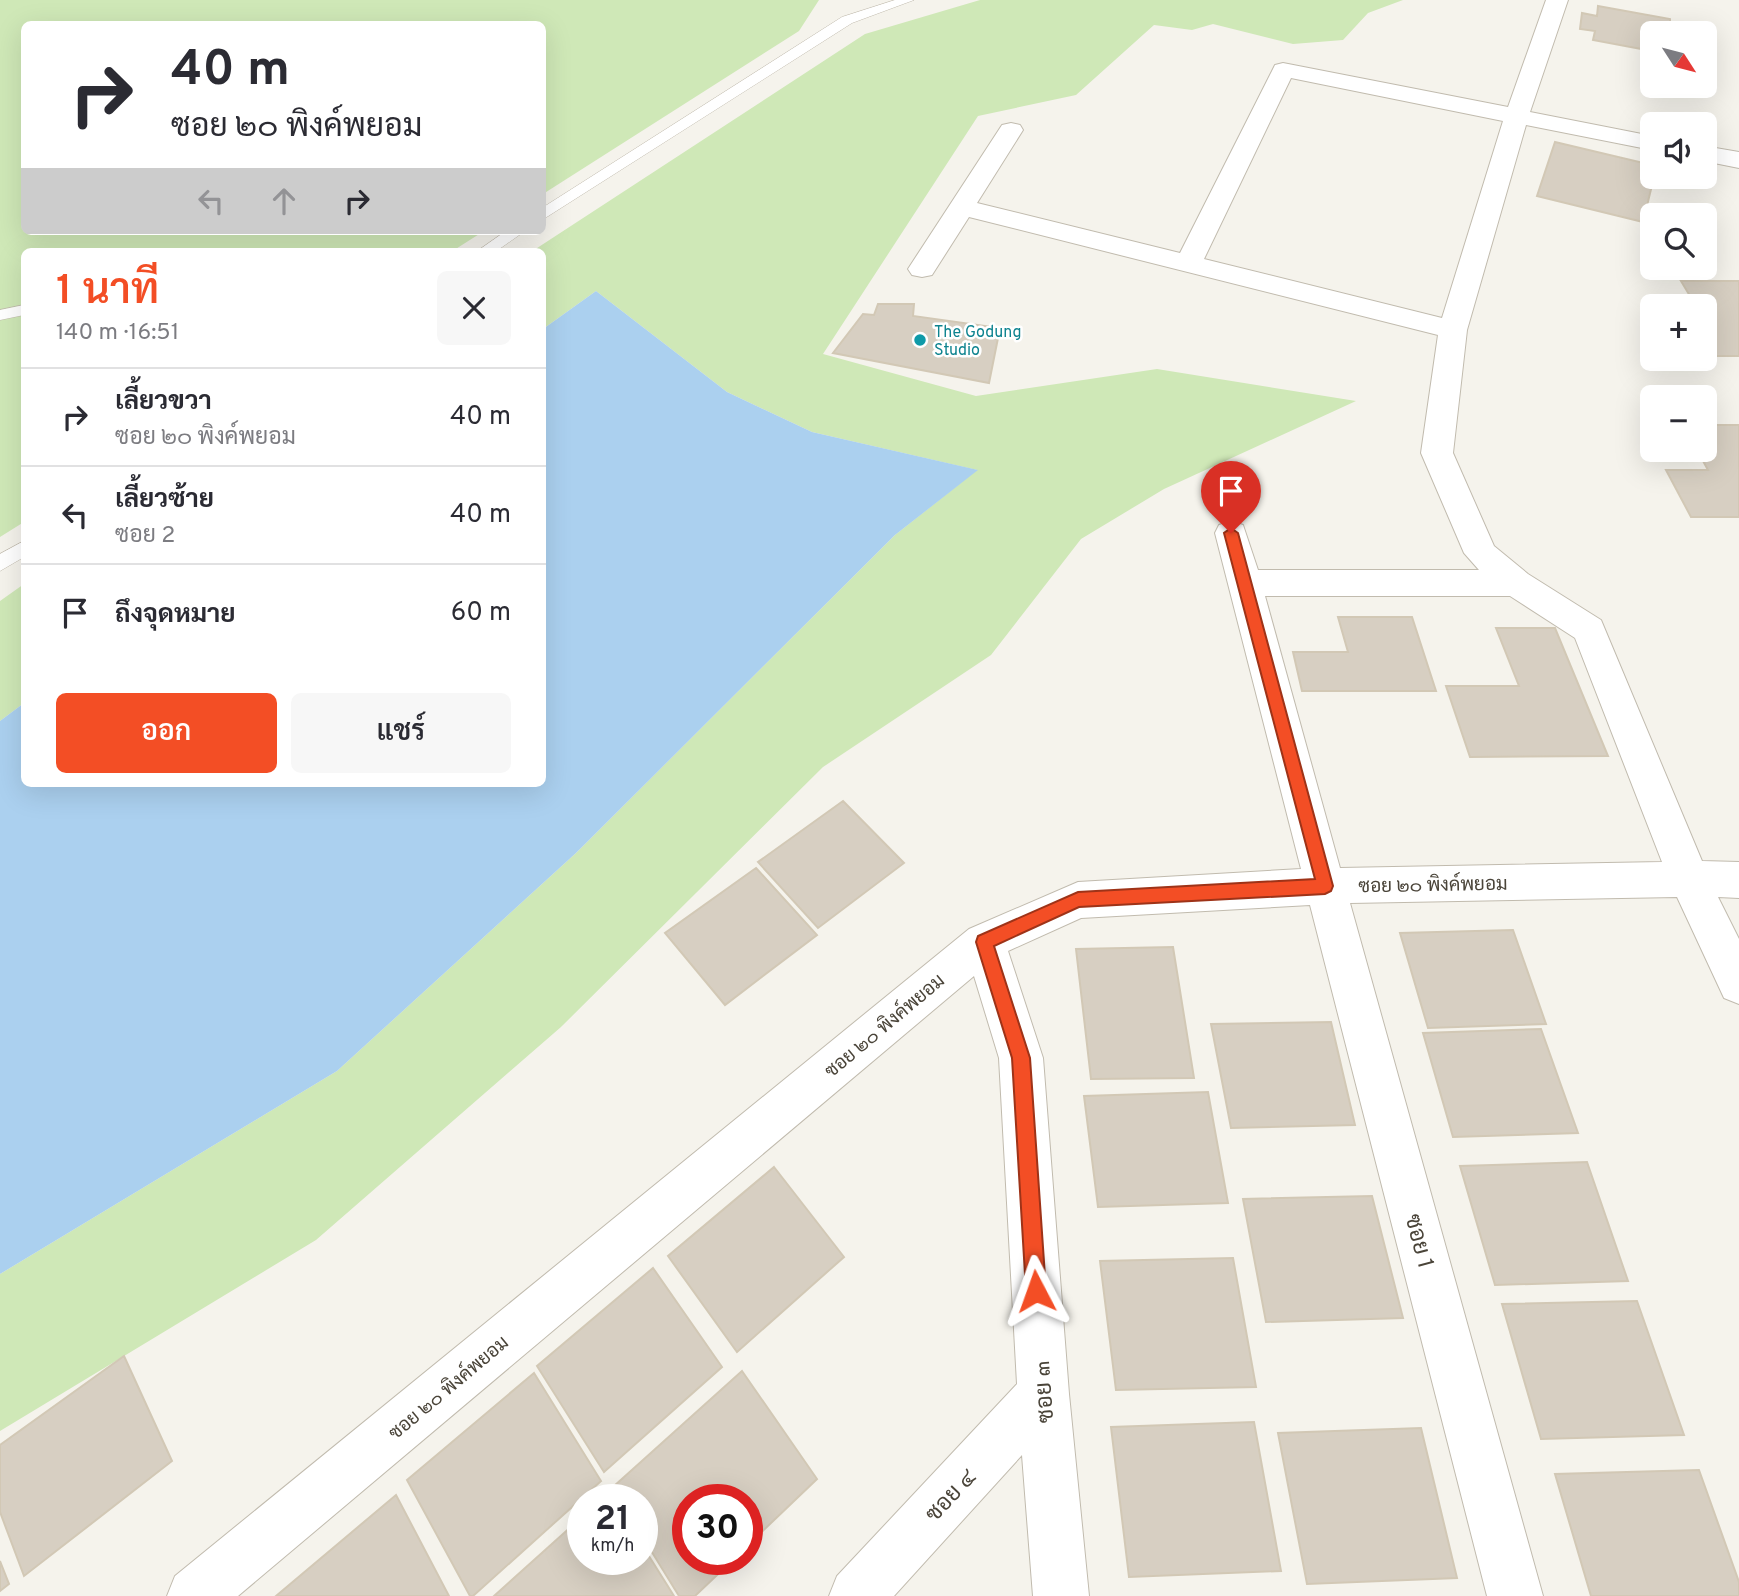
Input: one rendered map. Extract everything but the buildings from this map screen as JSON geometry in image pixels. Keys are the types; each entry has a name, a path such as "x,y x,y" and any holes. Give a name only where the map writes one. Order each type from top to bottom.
{"street":[{"path":"1557,0 1517,116 1453,330 1437,453 1481,553 1516,583 1589,630 1689,878 1739,984"},
{"path":"1189,263 1283,70 1640,141"},
{"path":"922,270 1011,130"},
{"path":"1717,156 1739,160"},
{"path":"961,207 1453,330"},
{"name":"ซอย 1","path":"1231,533 1515,1596"},
{"path":"1245,583 1516,583"},
{"name":"ซอย ๒๐ พิงค์พยอม","path":"195,1596 984,942 1078,900 1325,886 1689,878 1739,880"},
{"name":"ซอย ๓","path":"984,942 1021,1058 1043,1394 1061,1596"},
{"name":"ซอย ๔","path":"857,1596 1043,1394"}],"lane":[{"path":"847,20 850,0"},
{"path":"546,212 847,20 908,0"},
{"path":"490,248 511,235"},
{"path":"0,315 21,311"},
{"path":"0,564 21,550"}],"green space":[{"path":"0,0 819,0 799,31 546,192 546,21 21,21 21,235 478,235 457,248 21,248 21,524 0,537"},
{"path":"980,0 1403,0 1368,13 1343,40 1293,44 1213,24 1192,30 1154,25 1076,95 978,116 823,354 976,396 1157,369 1356,401 1164,489 1081,539 991,655 823,767 561,1027 316,1240 0,1431 0,1274 337,1071 576,853 895,535 977,470 812,432 727,392 596,291 546,327 546,248 537,248 865,34"},
{"path":"21,586 21,705 0,721 0,601"}],"water":[{"path":"596,291 727,392 812,432 978,470 895,535 576,853 337,1071 0,1274 0,721 21,705 21,787 546,787 546,327"}],"place":[{"name":"The Godung Studio","path":"920,340"}],"route":[{"path":"1036,1291 1021,1058 984,942 1078,900 1325,886 1231,533"}]}
